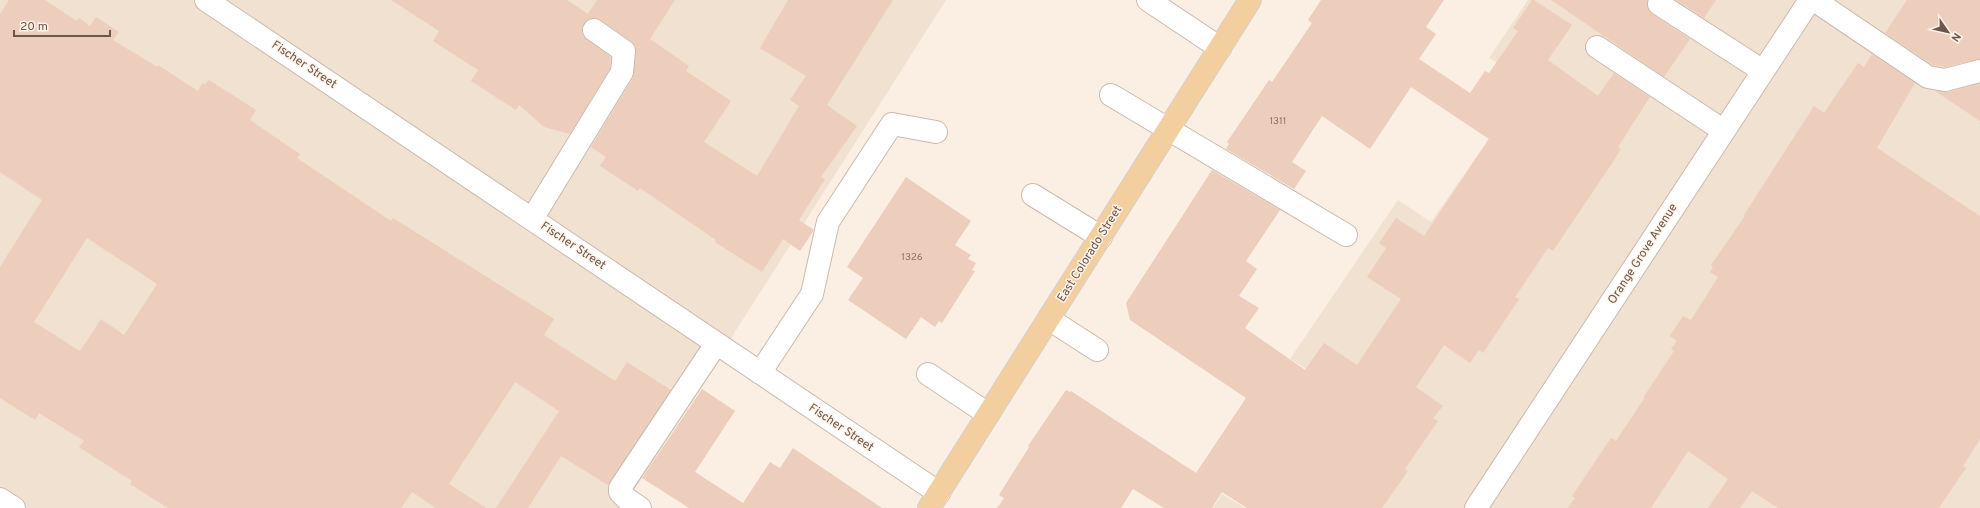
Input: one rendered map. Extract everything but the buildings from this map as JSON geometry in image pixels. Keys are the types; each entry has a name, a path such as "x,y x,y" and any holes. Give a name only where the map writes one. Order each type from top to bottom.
{"main road":[{"name":"East Colorado Street","path":"934,501 1250,0"}],"street":[{"name":"Fischer Street","path":"206,0 760,373 934,501"},
{"path":"1148,0 1220,48"},
{"path":"1809,1 1928,77 1945,80 1980,71"},
{"name":"Orange Grove Avenue","path":"1476,508 1809,1"},
{"path":"1659,4 1763,71"},
{"path":"532,219 622,72 624,50 594,30"},
{"path":"1597,47 1724,131"},
{"path":"1111,94 1168,130 1346,235"},
{"path":"760,373 812,294 828,222 892,124 936,132"},
{"path":"1033,195 1101,237"},
{"path":"1049,319 1097,350"},
{"path":"640,508 623,496 620,492 620,488 716,344"},
{"path":"928,374 988,414"}],"shaded area":[{"path":"0,0 946,0 623,508 0,508"},
{"path":"1528,0 1980,0 1980,508 1309,508 1328,381 1290,359 1398,200 1431,222 1529,81 1489,58"},
{"path":"1222,494 1245,508 1213,508"}]}
